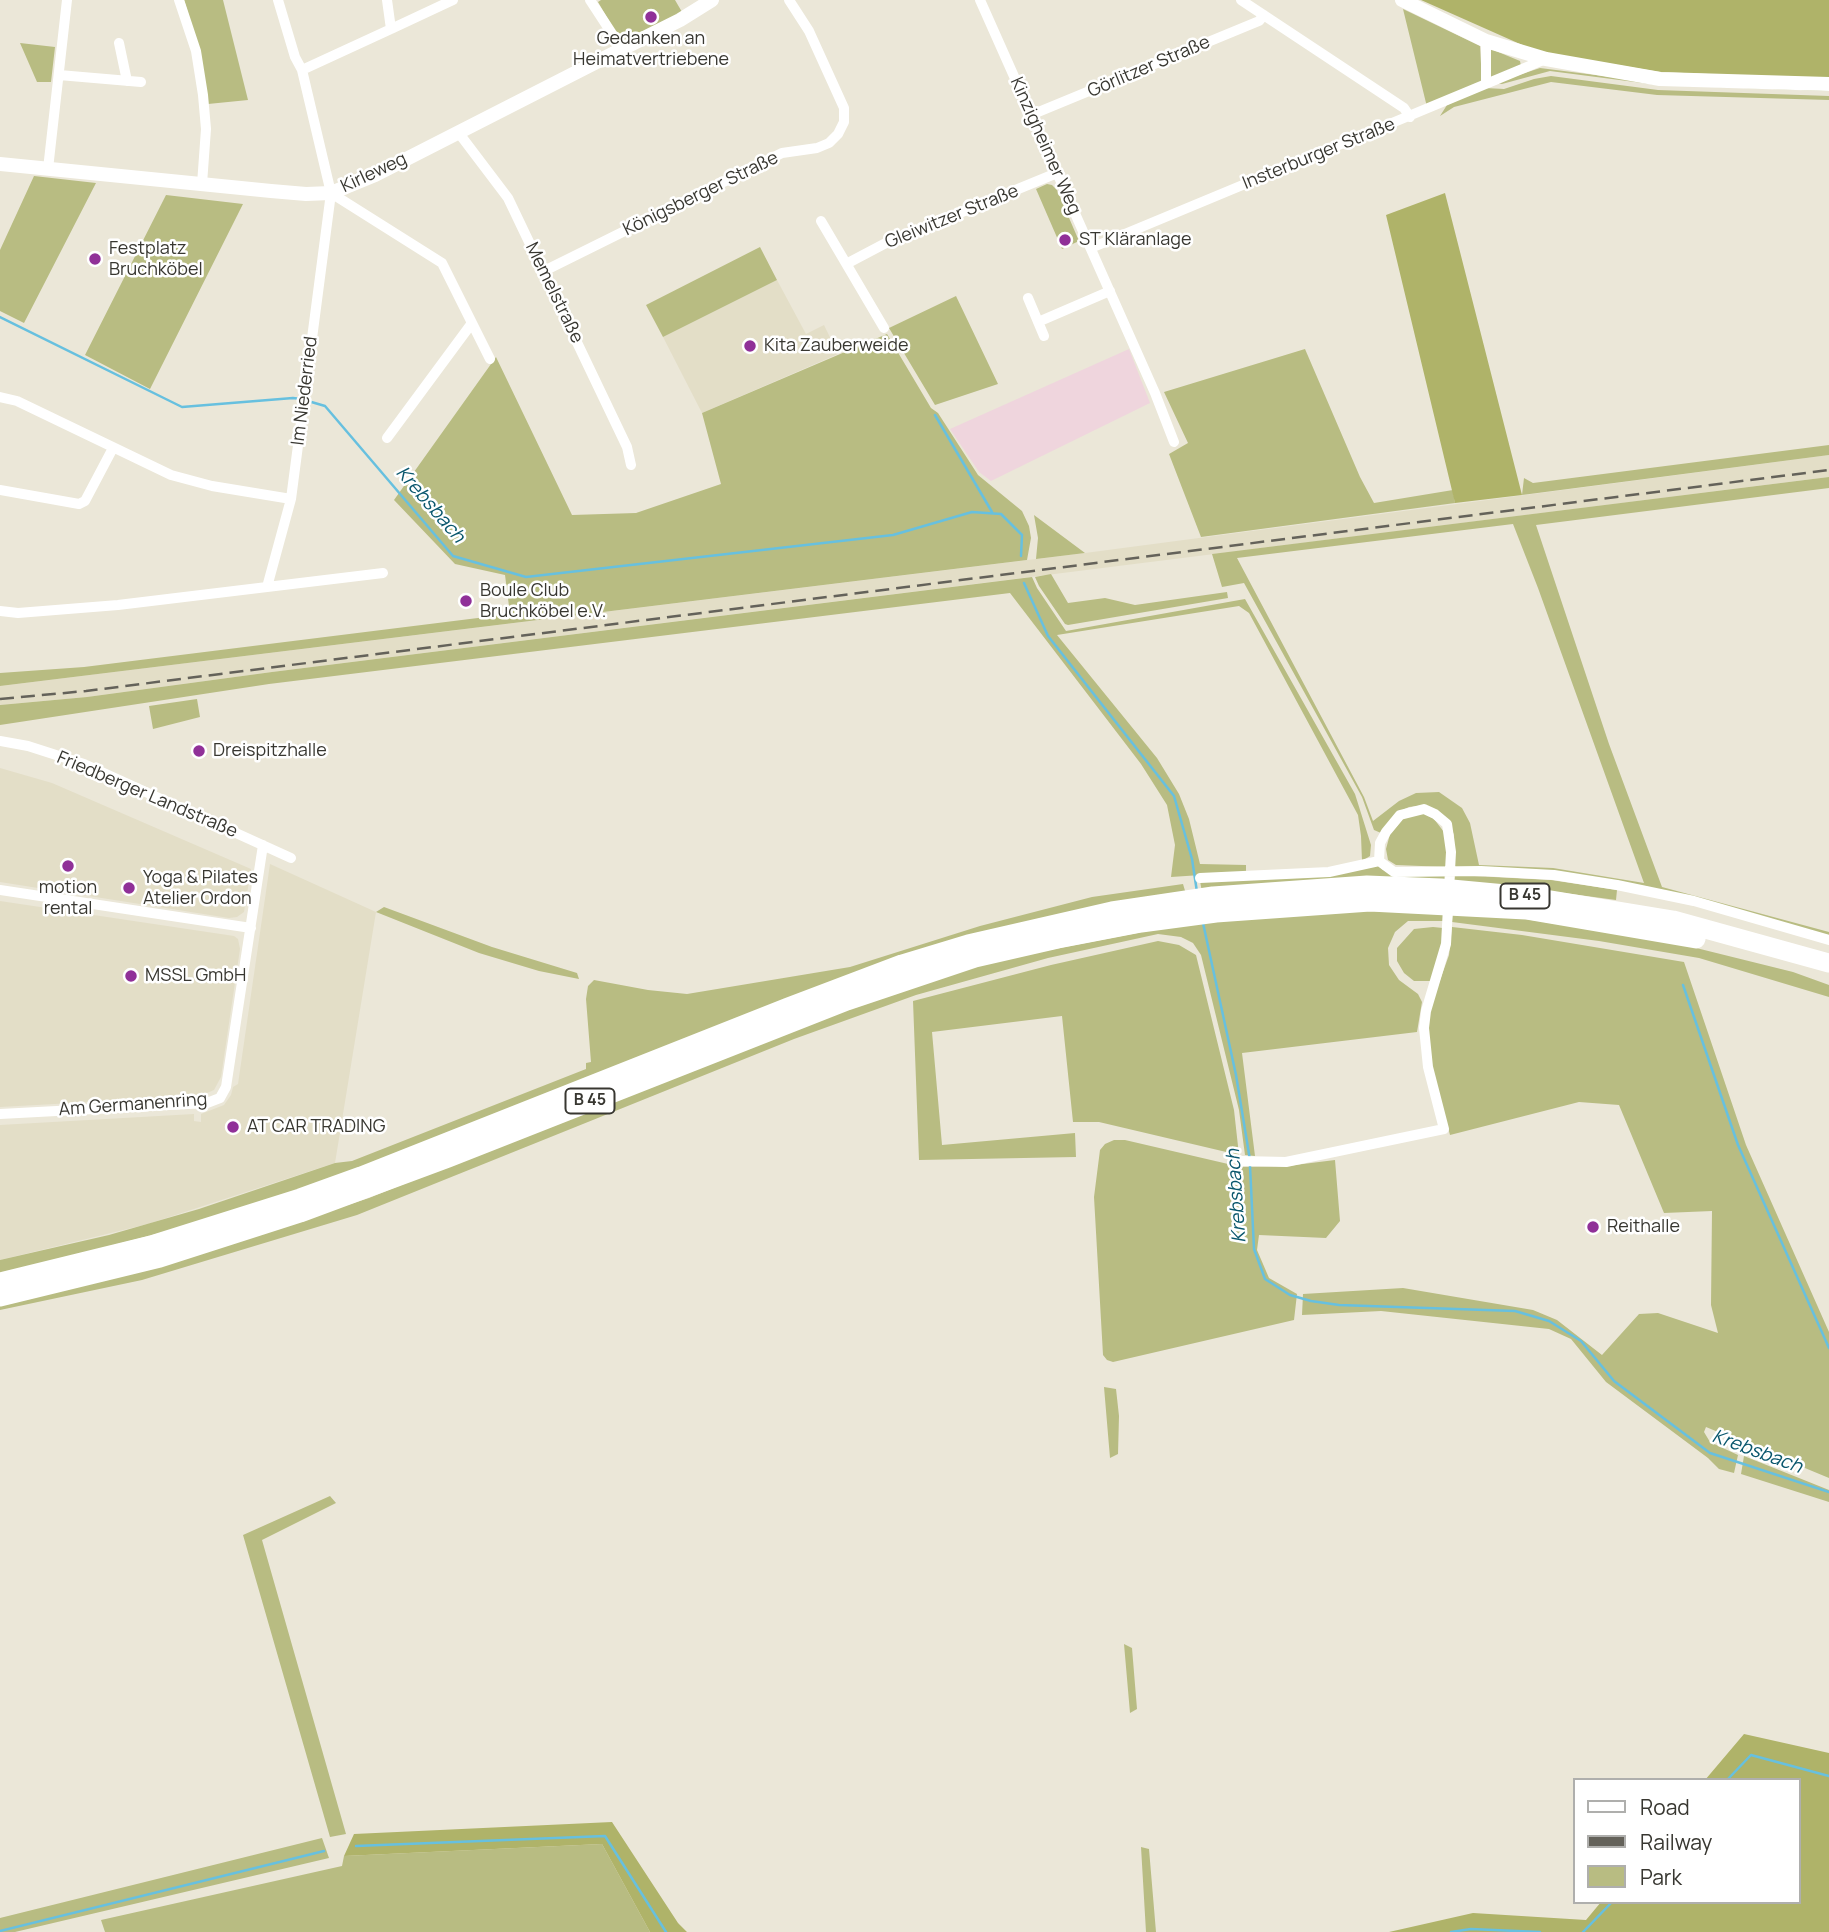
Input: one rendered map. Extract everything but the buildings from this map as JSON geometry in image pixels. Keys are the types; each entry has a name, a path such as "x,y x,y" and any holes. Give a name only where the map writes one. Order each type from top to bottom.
{"highway":[{"name":"B 45","path":"0,1282 151,1245 300,1198 902,964 1017,932 1112,911 1182,908 1367,885 1441,888 1527,896 1674,920 1829,962"},
{"name":"B 45","path":"1214,904 1370,902 1526,910 1671,934 1745,951 1829,975"},
{"name":"B 45","path":"0,1297 160,1258 300,1213 448,1158 790,1022 916,977 1023,946 1099,930 1182,908"}],"street":[{"path":"48,169 67,0"},
{"path":"179,0 196,51 203,95 206,129 202,184"},
{"path":"278,0 295,57 302,70 331,193 442,263 491,359"},
{"path":"387,0 391,29"},
{"path":"302,70 453,0"},
{"path":"590,0 622,50"},
{"name":"Kirleweg","path":"0,164 306,194 331,193 622,50 712,0"},
{"name":"Königsberger Straße","path":"544,271 782,153 817,148 838,134 844,122 844,108 809,32 789,0"},
{"name":"Kinzigheimer Weg","path":"980,0 1169,424 1174,442"},
{"path":"1241,0 1404,108 1410,117"},
{"path":"1402,0 1486,41 1546,59 1660,79 1829,84"},
{"name":"Görlitzer Straße","path":"1031,116 1259,21 1264,15"},
{"path":"1486,41 1486,83"},
{"path":"119,44 127,80"},
{"name":"Insterburger Straße","path":"1091,248 1546,59"},
{"path":"59,75 141,82"},
{"name":"Memelstraße","path":"457,132 508,198 627,447 631,465"},
{"name":"Gleiwitzer Straße","path":"848,263 884,244 1057,173"},
{"name":"Im Niederried","path":"267,587 291,499 331,193"},
{"path":"821,220 884,328"},
{"path":"1038,322 1110,291"},
{"path":"1028,298 1044,336"},
{"path":"387,438 472,323"},
{"path":"0,397 17,401 171,475 212,486 291,499"},
{"path":"0,490 79,504 85,501 113,447"},
{"path":"0,611 48,612 383,573"},
{"name":"Friedberger Landstraße","path":"0,741 28,746 84,764 292,859"},
{"path":"1241,1161 1286,1162 1444,1129 1428,1067 1424,1028 1426,1011 1446,944 1451,852 1447,824 1424,809 1400,815 1380,844 1379,861"},
{"name":"Am Germanenring","path":"0,1114 207,1103 220,1097 226,1087 263,845"},
{"path":"1200,878 1329,872 1379,861 1394,872 1481,871 1554,875 1694,901 1829,940"},
{"path":"0,890 251,928"}],"shaded area":[{"name":"Kita Zauberweide","path":"777,280 806,334 824,325 838,354 702,413 663,337"},
{"path":"1129,349 1150,403 991,481 979,472 950,429"},
{"path":"1829,455 1829,477 87,697 0,705 0,686 1085,553"},
{"path":"0,768 52,783 251,869 244,912 229,918 0,882"},
{"path":"270,864 376,912 335,1163 148,1224 0,1260 0,1125 194,1114 194,1121 201,1122 201,1114 224,1105 231,1095 233,1087 238,1084"},
{"path":"0,901 234,936 238,939 240,949 221,1077 214,1090 200,1096 0,1107"}],"green space":[{"path":"184,0 223,0 248,100 208,104 200,52"},
{"path":"675,0 682,12 622,43 598,2"},
{"path":"1421,0 1829,0 1829,79 1660,72 1538,52"},
{"path":"1403,9 1480,46 1482,82 1427,107"},
{"path":"20,43 55,47 51,82 37,82"},
{"path":"1491,49 1520,61 1521,66 1490,78"},
{"path":"1540,68 1659,83 1829,88 1829,91 1658,85 1550,71 1502,84 1495,83"},
{"path":"1551,76 1658,90 1829,96 1829,100 1657,95 1551,82 1454,107 1440,116 1447,105 1485,88 1504,89"},
{"path":"34,176 96,183 24,323 0,311 0,250"},
{"path":"1047,184 1057,190 1079,241 1062,249 1036,189"},
{"path":"1445,193 1522,495 1455,503 1386,215"},
{"path":"166,195 243,204 150,389 85,355"},
{"path":"760,247 777,280 663,337 646,305"},
{"path":"956,296 998,384 935,405 889,328"},
{"path":"887,334 931,408 938,413 978,475 1022,511 1031,538 1027,560 0,686 0,673 84,667 510,614 505,575 455,564 394,500 496,357 572,515 636,513 721,484 702,413"},
{"path":"1305,349 1360,477 1374,503 1453,490 1455,503 1201,537 1169,454 1188,443 1164,392"},
{"path":"1829,445 1829,455 1522,495 1524,478 1533,483"},
{"path":"1829,477 1829,488 1536,525 1609,744 1662,887 1829,932 1829,936 1645,886 1455,868 1454,835 1449,822 1426,805 1409,807 1398,812 1381,833 1374,830 1362,797 1244,583 1222,587 1212,554","holes":["1513,524 1644,883 1553,868 1479,865 1470,823 1462,808 1439,792 1416,793 1399,801 1373,821 1364,797 1237,558"]},
{"path":"1034,515 1085,553 1036,559 1038,538"},
{"path":"1051,574 1068,603 1105,598 1135,605 1227,592 1228,598 1068,625 1035,577"},
{"path":"1032,577 1066,631 1245,599 1355,794 1371,845 1370,856 1362,861 1358,815 1249,613 1239,606 1057,635 1157,758 1179,794 1189,819 1200,864 1246,865 1246,872 1171,877 1175,845 1167,805 1141,764 1010,593 269,684 0,725 0,705 87,697"},
{"path":"197,699 200,717 153,729 149,706"},
{"path":"1423,813 1434,819 1444,832 1447,842 1446,867 1396,865 1388,860 1386,849 1390,834 1404,818"},
{"path":"1377,864 1383,870 1446,874 1445,882 1202,892 1200,881"},
{"path":"1455,875 1551,880 1617,890 1616,900 1454,881"},
{"path":"1183,884 1186,894 198,1223 0,1275 0,1260 109,1235 199,1209 335,1163 352,1161 586,1069 586,1063 591,1062 586,999 588,986 594,980 687,994 850,967 980,926 1092,897"},
{"path":"384,907 492,947 577,973 579,979 539,971 479,953 376,912"},
{"path":"1355,911 1444,912 1443,921 1408,921 1395,932 1388,948 1389,965 1399,980 1418,994 1422,1002 1417,1032 1242,1053 1255,1156 1245,1155 1239,1110 1201,955 1193,943 1181,937 1158,934 1048,958 916,995 794,1039 357,1215 142,1280 0,1310 0,1303 267,1231 369,1198 794,1026 977,964 1184,924"},
{"path":"1453,911 1493,914 1672,942 1793,972 1829,985 1829,997 1699,958 1599,941 1452,922"},
{"path":"1452,927 1522,935 1684,962 1746,1145 1829,1332 1829,1478 1706,1427 1704,1432 1710,1442 1738,1455 1734,1473 1719,1469 1606,1382 1571,1339 1549,1329 1381,1311 1302,1315 1303,1294 1403,1288 1533,1310 1557,1320 1602,1355 1639,1314 1658,1313 1718,1333 1711,1305 1712,1211 1664,1213 1619,1105 1579,1102 1450,1135 1426,1045 1429,1011 1449,955"},
{"path":"1443,928 1442,944 1431,981 1414,981 1404,973 1397,961 1397,948 1414,929"},
{"path":"1158,941 1179,945 1196,955 1234,1110 1239,1155 1099,1122 1073,1122 1062,1016 932,1032 942,1145 1075,1133 1076,1157 919,1160 913,1001 1051,965"},
{"path":"1114,1140 1125,1140 1241,1167 1287,1166 1335,1160 1340,1221 1326,1238 1259,1235 1257,1250 1269,1278 1297,1294 1294,1320 1113,1362 1107,1360 1103,1355 1094,1197 1100,1150"},
{"path":"1104,1387 1116,1389 1119,1416 1118,1454 1110,1458"},
{"path":"1744,1456 1829,1490 1829,1502 1741,1474"},
{"path":"330,1496 336,1503 262,1540 346,1834 330,1837 243,1535"},
{"path":"1124,1644 1132,1648 1137,1709 1130,1713"},
{"path":"1744,1734 1829,1753 1829,1932 1389,1932 1473,1913 1586,1920 1599,1904 1801,1904 1801,1778 1707,1778"},
{"path":"612,1822 678,1923 687,1932 650,1932 602,1844 344,1856 354,1834"},
{"path":"322,1838 329,1858 15,1932 0,1932 0,1918"},
{"path":"602,1844 650,1932 105,1932 101,1920 342,1866 344,1856"},
{"path":"1141,1847 1149,1849 1156,1932 1146,1932"}],"waterway":[{"name":"Krebsbach","path":"0,317 182,407 301,399"},
{"name":"Krebsbach","path":"308,401 325,406 453,556 526,577 893,535 972,512 1001,514 1022,535 1021,556"},
{"path":"935,415 992,512"},
{"name":"Krebsbach","path":"1024,583 1048,636 1174,796 1192,859 1197,892"},
{"name":"Krebsbach","path":"1203,923 1236,1075 1250,1160"},
{"path":"1683,985 1738,1145 1829,1348"},
{"name":"Krebsbach","path":"1250,1166 1254,1249 1265,1279 1290,1295 1339,1305 1515,1311 1549,1321 1581,1341 1614,1381 1710,1453 1829,1492"},
{"path":"1729,1778 1751,1755 1829,1776"},
{"path":"356,1846 605,1836 666,1932"},
{"path":"0,1931 324,1851"},
{"path":"1583,1932 1610,1904"},
{"path":"1451,1932 1471,1929 1540,1932"}],"railway":[{"path":"0,699 86,691 1829,470"}],"place":[{"name":"Gedanken an Heimatvertriebene","path":"651,17"},
{"name":"ST Kläranlage","path":"1065,240"},
{"name":"Festplatz Bruchköbel","path":"95,259"},
{"name":"Kita Zauberweide","path":"750,346"},
{"name":"Boule Club Bruchköbel e.V.","path":"466,601"},
{"name":"Dreispitzhalle","path":"199,751"},
{"name":"motion rental","path":"68,866"},
{"name":"Yoga & Pilates Atelier Ordon","path":"129,888"},
{"name":"MSSL GmbH","path":"131,976"},
{"name":"AT CAR TRADING","path":"233,1127"},
{"name":"Reithalle","path":"1593,1227"}]}
